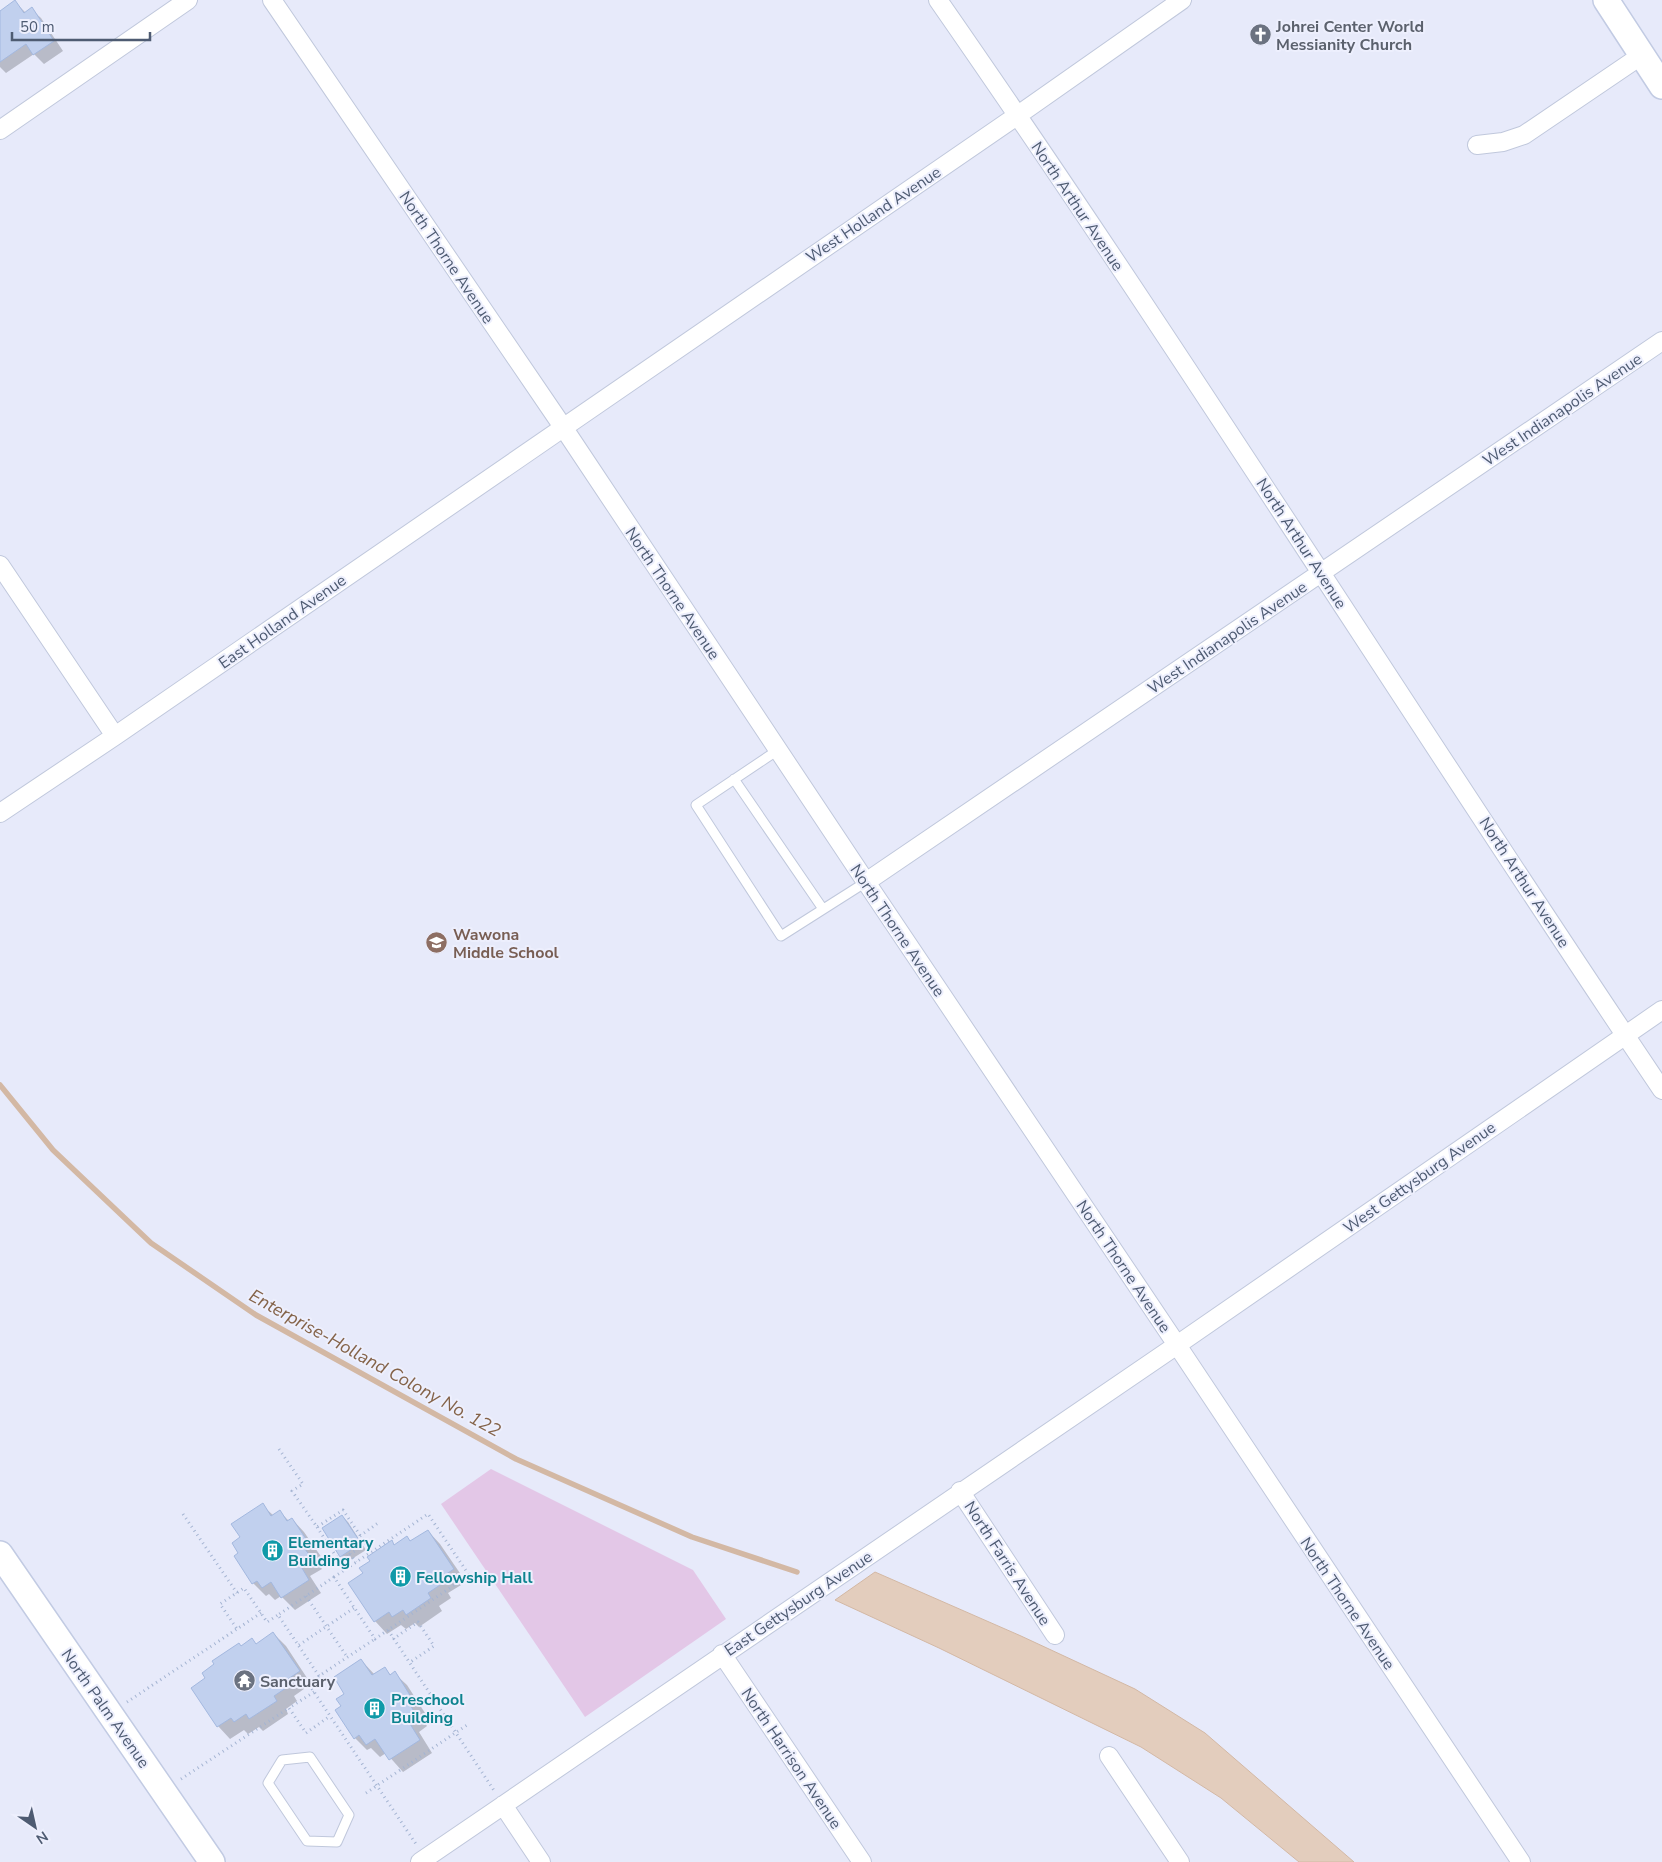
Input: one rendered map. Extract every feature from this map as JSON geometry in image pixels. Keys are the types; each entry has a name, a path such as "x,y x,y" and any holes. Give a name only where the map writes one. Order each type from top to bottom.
{"main road":[{"path":"1606,0 1662,86"},
{"name":"North Palm Avenue","path":"0,1554 212,1862"}],"street":[{"path":"0,130 188,0"},
{"name":"North Thorne Avenue","path":"272,0 563,426 1521,1862"},
{"name":"North Arthur Avenue","path":"938,0 1018,115 1322,572 1662,1090"},
{"name":"West Holland Avenue","path":"563,426 1018,115 1182,0"},
{"path":"1477,145 1503,142 1524,135 1642,55"},
{"name":"West Indianapolis Avenue","path":"866,882 1662,341"},
{"name":"East Holland Avenue","path":"0,813 115,736 563,426"},
{"path":"0,565 115,736"},
{"name":"West Gettysburg Avenue","path":"1177,1345 1662,1010"},
{"name":"East Gettysburg Avenue","path":"422,1860 960,1491 1177,1345"},
{"name":"North Farris Avenue","path":"960,1491 1055,1635"},
{"name":"North Harrison Avenue","path":"722,1654 862,1862"},
{"path":"1109,1756 1180,1862"},
{"path":"503,1805 541,1862"}],"lane":[{"path":"778,750 696,805 781,936 866,882"},
{"path":"734,779 823,909"},
{"path":"310,1756 349,1815 337,1842 307,1841 268,1783 282,1760 310,1756"}],"path":[{"path":"279,1449 303,1484 292,1491 340,1562 366,1544 343,1510 317,1527"},
{"path":"183,1514 237,1593"},
{"path":"237,1629 220,1604 244,1588 267,1622 428,1514 469,1575 308,1683 377,1786 422,1860"},
{"path":"360,1536 378,1524"},
{"path":"350,1554 356,1563"},
{"path":"334,1577 375,1639"},
{"path":"306,1596 347,1658"},
{"path":"299,1646 354,1608"},
{"path":"110,1714 261,1613"},
{"path":"278,1615 320,1676"},
{"path":"393,1639 418,1622 434,1646 409,1662"},
{"path":"388,1630 503,1805"},
{"path":"163,1791 314,1692"},
{"path":"289,1708 306,1733 330,1716"},
{"path":"366,1793 467,1725"}],"shaded area":[{"path":"491,1469 693,1570 726,1619 585,1717 441,1504"},
{"path":"875,1572 1021,1636 1135,1689 1205,1733 1354,1862 1299,1862 1221,1798 1141,1747 939,1648 835,1600"}],"building":[{"path":"15,0 24,13 32,7 54,41 33,55 26,44 0,62 0,11"},
{"name":"Elementary Building","path":"263,1503 271,1516 280,1510 287,1521 292,1518 310,1545 305,1549 310,1556 299,1563 309,1580 281,1598 271,1582 262,1588 257,1581 252,1584 234,1556 238,1553 232,1543 240,1537 231,1524"},
{"path":"342,1515 361,1543 340,1557 322,1528"},
{"name":"Fellowship Hall","path":"428,1530 454,1569 437,1580 440,1585 428,1593 431,1598 406,1615 403,1610 392,1617 389,1612 374,1622 348,1583 363,1573 359,1568 370,1561 367,1557 392,1540 394,1545 407,1536 410,1541"},
{"name":"Sanctuary","path":"273,1632 300,1671 282,1683 286,1688 274,1696 277,1701 249,1719 246,1714 234,1722 231,1718 217,1727 191,1688 205,1678 202,1673 214,1664 212,1661 239,1643 241,1646 252,1638 256,1644"},
{"name":"Preschool Building","path":"361,1659 372,1675 385,1667 390,1675 395,1671 413,1700 409,1703 415,1713 407,1719 420,1740 389,1760 375,1739 366,1745 359,1735 354,1739 335,1710 341,1706 336,1699 344,1694 334,1677"}],"waterway":[{"name":"Enterprise-Holland Colony No. 122","path":"0,1085 53,1150 151,1243 256,1315 516,1459 692,1537 797,1572"}],"place":[{"name":"Johrei Center World Messianity Church","path":"1260,35"},
{"name":"Wawona Middle School","path":"437,943"},
{"name":"Elementary Building","path":"272,1551"},
{"name":"Fellowship Hall","path":"400,1577"},
{"name":"Sanctuary","path":"244,1681"},
{"name":"Preschool Building","path":"375,1708"}]}
